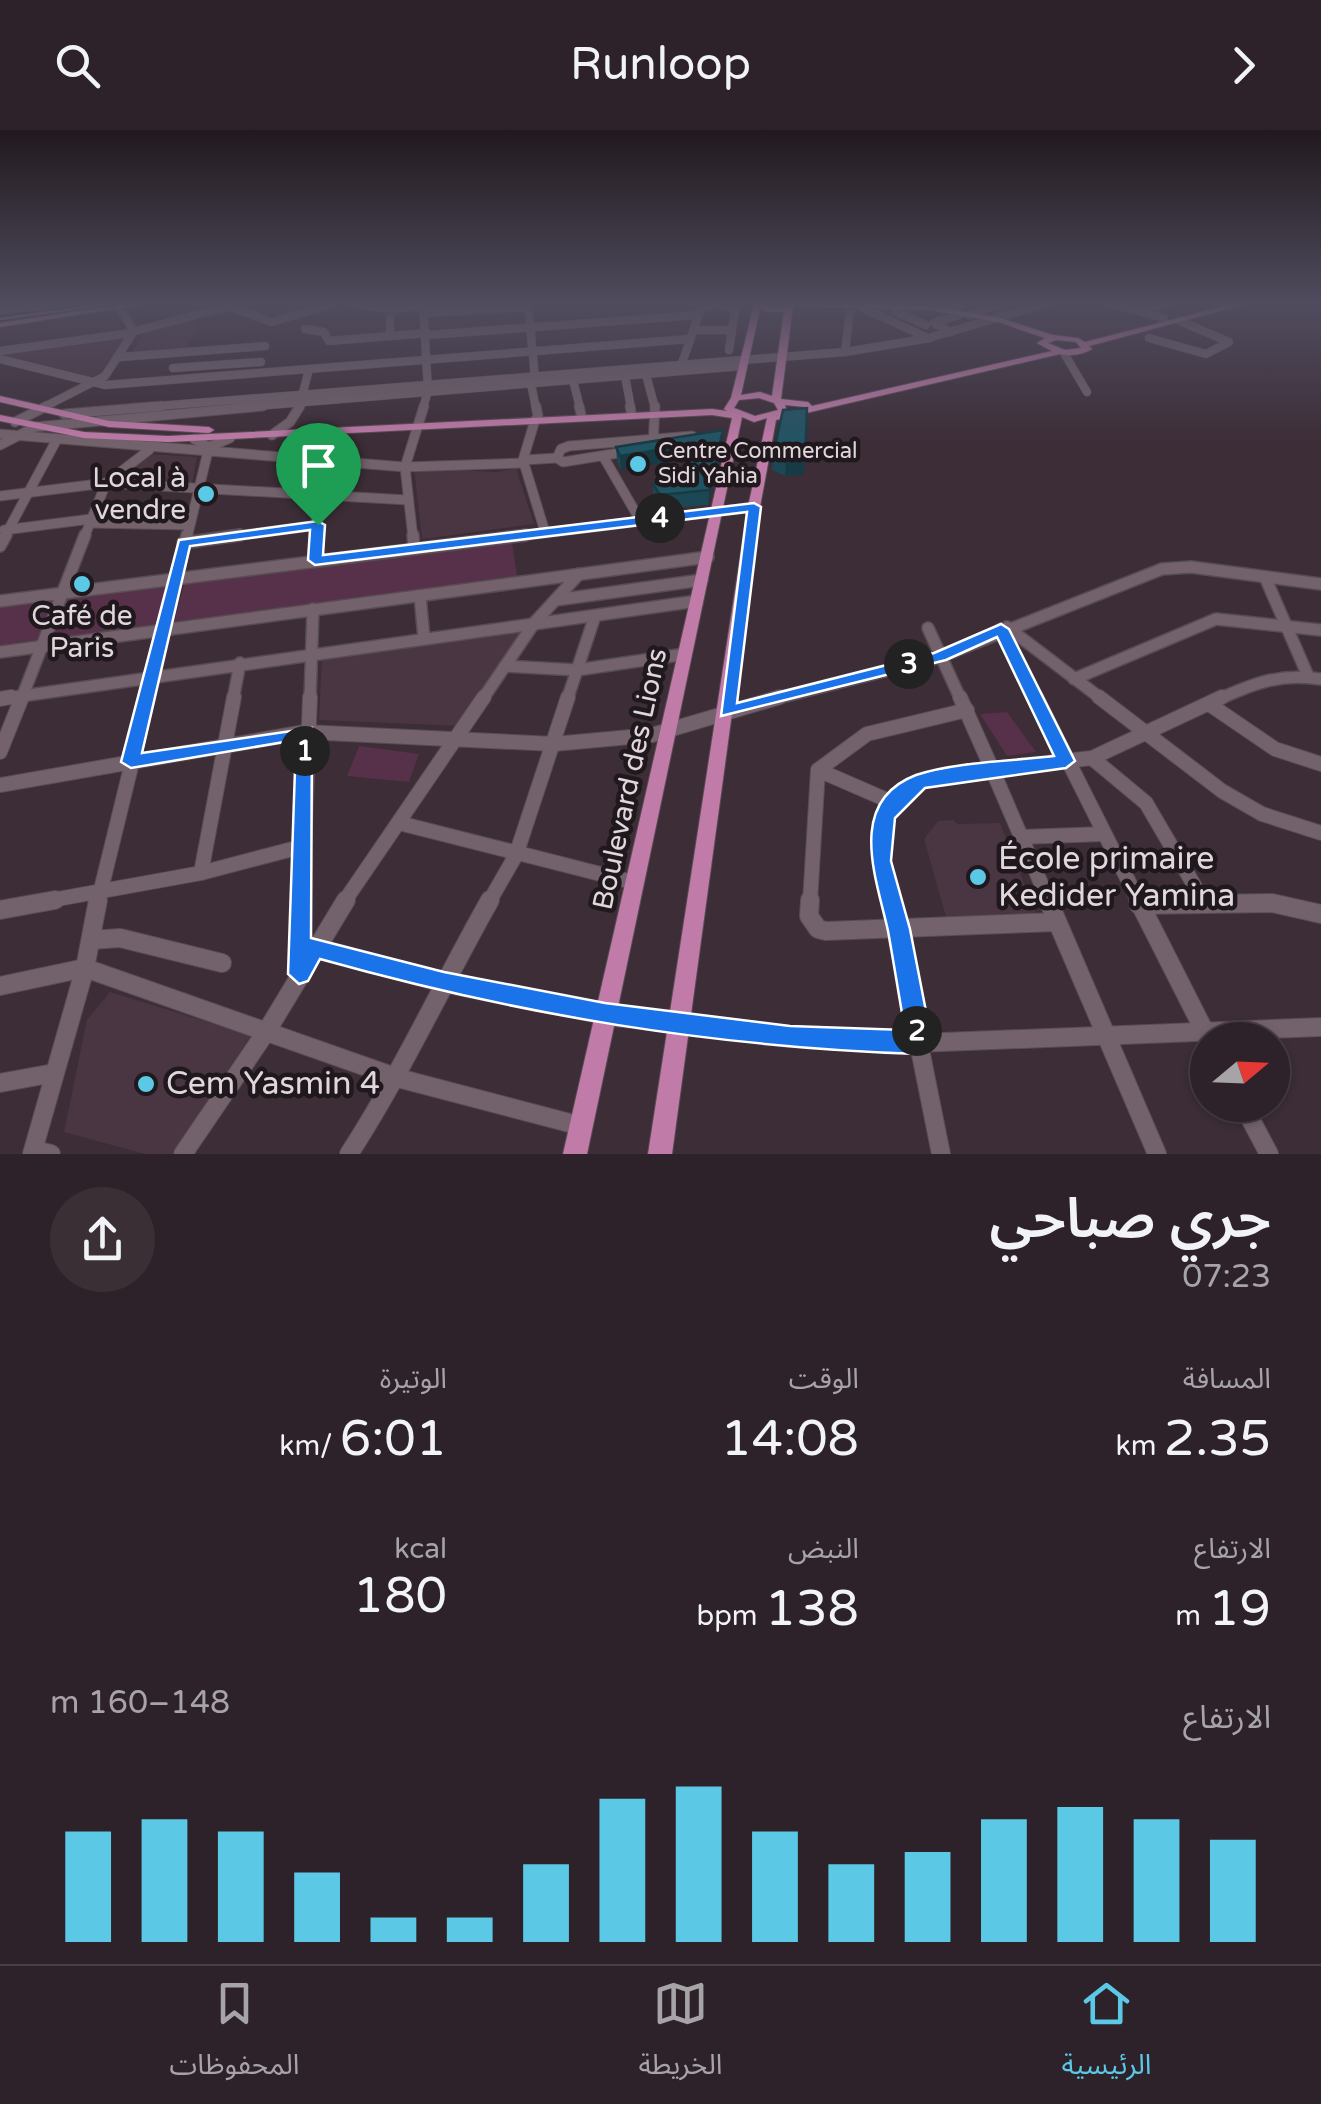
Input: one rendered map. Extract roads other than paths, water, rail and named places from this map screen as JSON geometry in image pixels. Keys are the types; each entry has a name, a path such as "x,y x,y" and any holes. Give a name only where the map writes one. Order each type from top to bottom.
{"main road":[{"name":"Boulevard des Lions","path":"574,1154 708,557 746,351"},
{"path":"664,1153 678,1024 728,712 754,507 775,406 781,351"},
{"path":"731,417 760,395 775,406 818,403 1009,351"},
{"path":"537,418 631,412 731,417 1086,351"},
{"path":"0,399 90,420 151,427 329,432 421,424"},
{"path":"0,418 84,435 194,439 655,412"},
{"path":"605,1015 678,1024"}],"street":[{"path":"15,422 93,384 123,351"},
{"path":"120,357 207,351"},
{"path":"250,397 264,351"},
{"path":"414,548 405,467 421,424 428,387 427,351"},
{"path":"0,355 93,384 530,351 537,418 524,463 546,532"},
{"path":"570,351 582,414"},
{"path":"680,367 686,351"},
{"path":"64,414 105,408 161,409 534,380 853,351"},
{"path":"151,427 148,422 161,409 180,353"},
{"path":"1061,353 1088,392"},
{"path":"174,368 261,362"},
{"path":"278,432 294,421 306,397 309,369"},
{"path":"574,375 625,376 644,369"},
{"path":"0,434 405,467 604,456 650,448 655,412 644,369"},
{"path":"625,376 631,412"},
{"path":"0,445 35,426 250,397 306,397"},
{"path":"84,435 79,426 105,408"},
{"path":"315,560 318,462 329,432"},
{"path":"560,460 564,447 702,436"},
{"path":"39,1153 54,1073 85,968 187,525 208,451 230,438"},
{"path":"0,752 106,483 158,439"},
{"path":"194,439 208,451"},
{"path":"0,546 4,530 56,441"},
{"path":"604,456 640,520"},
{"path":"0,496 106,483 318,498 408,500"},
{"path":"0,601 754,507"},
{"path":"4,530 90,521 187,525"},
{"path":"184,543 318,525"},
{"path":"0,652 165,626 708,557"},
{"path":"0,785 305,732 554,744 637,738 940,656 1162,569 1190,567 1321,584"},
{"path":"183,1154 268,1030 314,947 505,666 535,622 578,574"},
{"path":"942,1154 879,840 894,802 920,782 1092,758 1262,679 1314,677 1284,625 1266,577"},
{"path":"556,600 702,580"},
{"path":"420,596 424,638"},
{"path":"0,699 697,601"},
{"path":"299,974 305,732 313,609"},
{"path":"349,1154 398,1078 444,982 516,855 595,616"},
{"path":"1074,679 1216,619 1321,630"},
{"path":"928,628 1109,1035 1157,1154"},
{"path":"1004,628 1241,803 1321,833"},
{"path":"1004,628 1066,761 1200,1022"},
{"path":"505,666 577,670 685,654"},
{"path":"201,872 240,663"},
{"path":"1209,704 1275,749 1321,764"},
{"path":"967,710 862,734 833,752 818,770 808,909 813,924 826,931 1057,922"},
{"path":"1092,758 1141,797 1205,904"},
{"path":"818,770 894,802"},
{"path":"399,824 636,883"},
{"path":"1021,837 1103,834"},
{"path":"0,910 201,872 304,846"},
{"path":"1139,905 1272,903 1321,914"},
{"path":"91,940 120,938 222,963"},
{"path":"314,947 444,982 605,1015"},
{"path":"0,986 85,968 398,1078 581,1126"},
{"path":"678,1024 790,1038 921,1042 1190,1034"},
{"path":"1290,1029 1321,1027"},
{"path":"0,1084 54,1073"},
{"path":"1252,1122 1268,1154"}],"place":[{"name":"Centre Commercial Sidi Yahia","path":"638,464"},
{"name":"Local à vendre","path":"206,494"},
{"name":"Café de Paris","path":"82,584"},
{"name":"École primaire Kedider Yamina","path":"978,877"},
{"name":"Cem Yasmin 4","path":"146,1084"}]}
